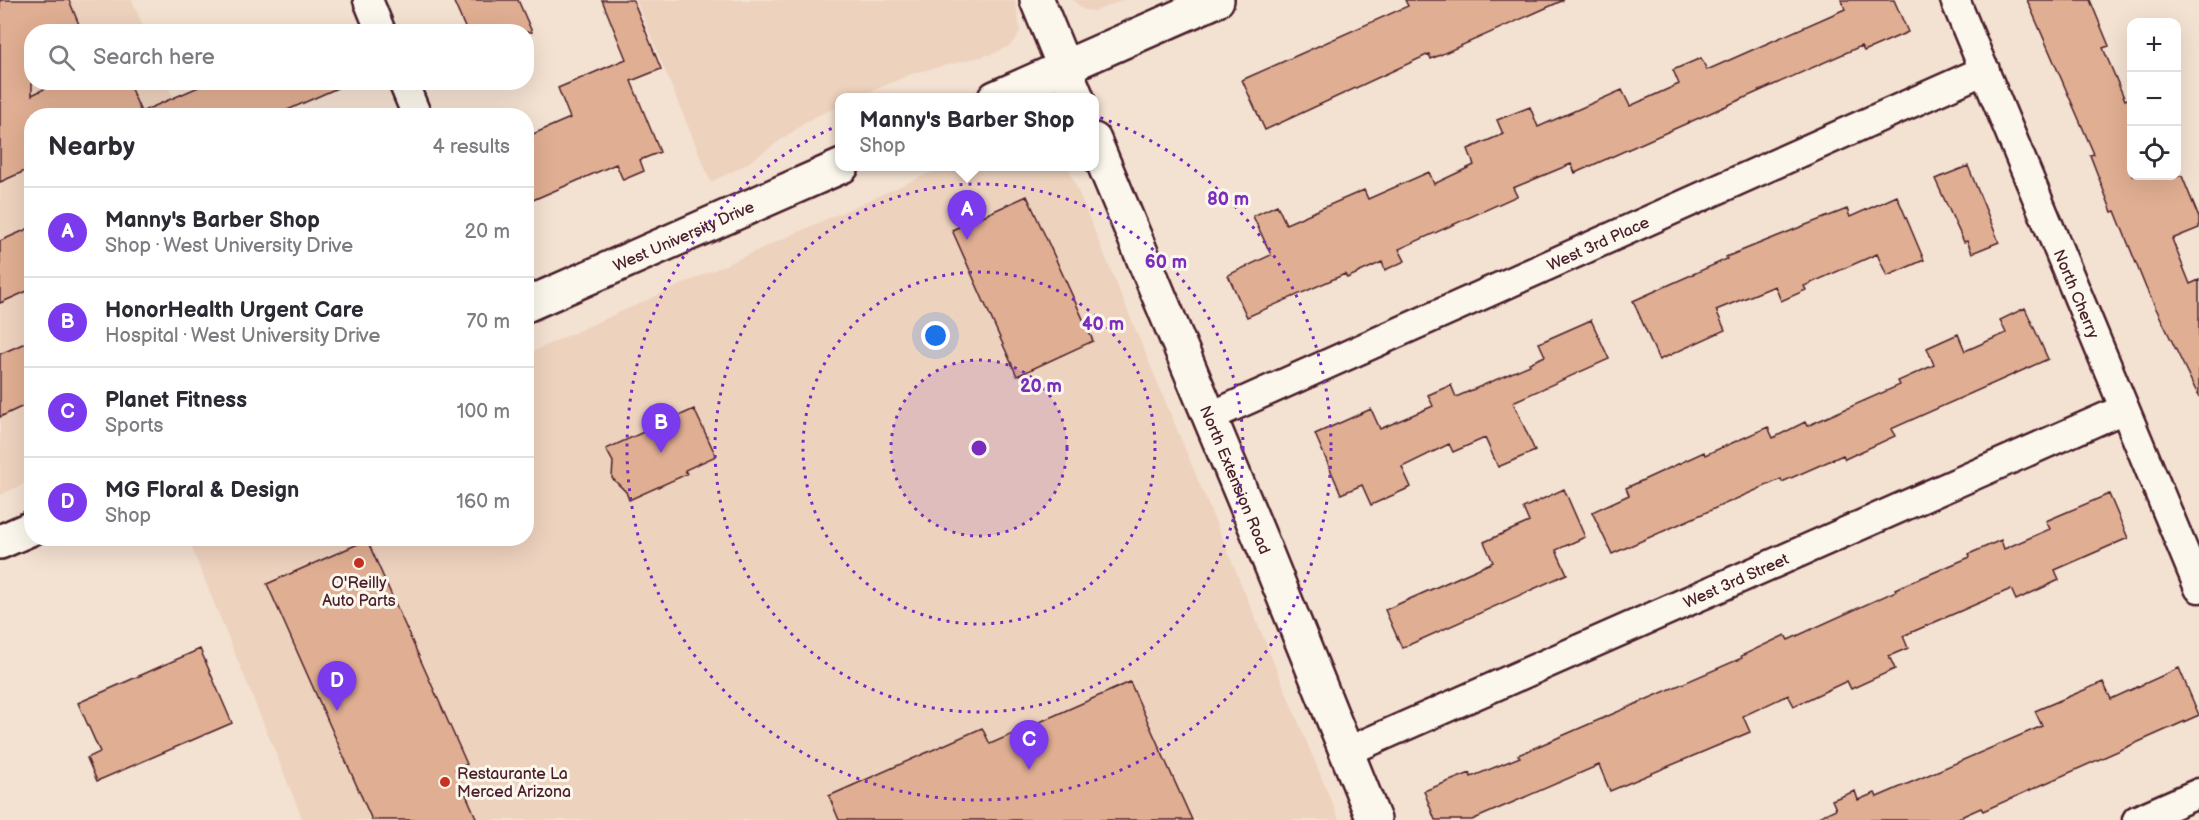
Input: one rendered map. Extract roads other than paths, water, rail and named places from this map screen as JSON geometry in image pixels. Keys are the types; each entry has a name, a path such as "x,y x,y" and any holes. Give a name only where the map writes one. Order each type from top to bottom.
{"street":[{"path":"368,0 378,24"},
{"path":"1036,0 1075,93"},
{"path":"1006,93 1217,0"},
{"name":"North Cherry","path":"1955,0 2199,588"},
{"name":"West 3rd Place","path":"1209,417 1985,70"},
{"path":"406,90 414,108"},
{"name":"North Extension Road","path":"1099,150 1374,820"},
{"name":"West University Drive","path":"534,302 835,169"},
{"name":"West 3rd Street","path":"1346,752 2124,409"},
{"path":"0,542 24,532"},
{"path":"2137,820 2199,793"}],"place":[{"name":"Manny's Barber Shop","path":"967,240"},
{"name":"HonorHealth Urgent Care","path":"661,453"},
{"name":"O'Reilly Auto Parts","path":"359,563"},
{"name":"MG Floral & Design","path":"337,711"},
{"name":"Planet Fitness","path":"1029,770"},
{"name":"Restaurante La Merced Arizona","path":"445,782"}]}
